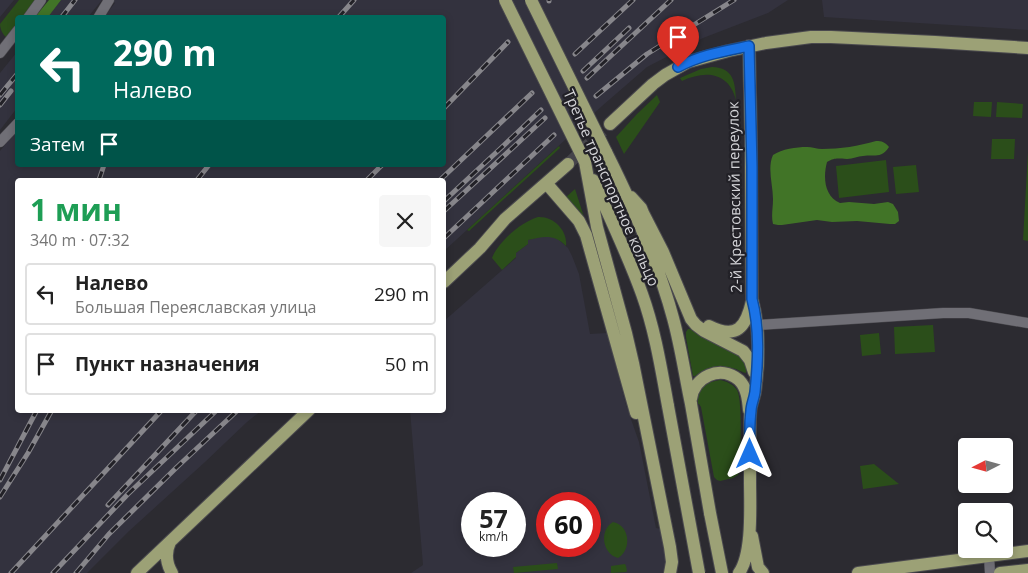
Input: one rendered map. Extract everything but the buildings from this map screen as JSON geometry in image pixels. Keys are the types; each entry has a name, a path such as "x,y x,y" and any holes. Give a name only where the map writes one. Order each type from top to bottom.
{"main road":[{"name":"Третье транспортное кольцо","path":"504,0 584,162 642,294 657,346 699,573"},
{"name":"Третье транспортное кольцо","path":"531,0 606,152 649,247 666,294 679,342 722,573"},
{"path":"610,124 654,84 678,67 700,58 749,46 811,37 831,37 1028,48"},
{"name":"2-й Крестовский переулок","path":"739,573 742,569 750,526 750,423 756,379 757,325 752,299 749,46"},
{"path":"584,162 597,227 626,333 670,547 672,562 670,573"},
{"path":"446,280 480,248 505,219 568,164"},
{"path":"547,184 579,221 586,235 633,404 651,453"},
{"path":"622,188 641,208 691,319 704,331 743,351 750,360 756,379"},
{"path":"677,285 695,315 707,324 722,331 734,331 742,326 749,314 752,299"},
{"path":"691,404 691,397 695,387 703,378 717,374 732,376 738,380 748,398 750,423"},
{"path":"137,573 306,413"},
{"name":"2-й Крестовский переулок","path":"750,526 758,566 763,573"},
{"path":"172,539 166,557 172,573"},
{"path":"1013,553 1028,551"},
{"path":"858,573 974,558"},
{"path":"1000,573 1028,570"}],"street":[{"path":"30,15 41,0"},
{"path":"100,15 109,0"},
{"path":"0,53 15,34"},
{"path":"0,142 15,125"},
{"path":"757,325 943,312 969,313 1028,323"},
{"path":"989,558 990,573"}],"shaded area":[{"path":"0,0 14,0 0,17"},
{"path":"57,0 102,0 90,15 46,15"},
{"path":"111,0 788,0 768,13 703,38 647,67 446,249 446,178 15,178 15,413 258,413 128,532 87,573 0,573 0,151 15,132 15,167 446,167 446,15 106,15 115,3"},
{"path":"822,0 1028,0 1028,30 824,17"},
{"path":"15,54 15,111 0,130 0,73"},
{"path":"546,236 554,237 568,248 579,274 590,334 607,333 626,405 639,442 656,528 661,529 666,560 663,573 411,573 423,565 410,413 446,413 446,319 516,258 516,253 528,244 528,240"}],"green space":[{"path":"19,0 37,0 25,15 15,15 15,27 6,37 0,24"},
{"path":"49,0 61,0 50,15 37,15"},
{"path":"712,67 725,70 732,77 736,100 728,84 715,76 699,75 682,81 680,78 701,69"},
{"path":"657,95 660,102 624,154 616,137"},
{"path":"974,102 992,102 991,117 973,116"},
{"path":"997,102 1023,104 1022,118 996,117"},
{"path":"992,139 1015,139 1014,159 991,159"},
{"path":"876,141 883,142 889,147 880,155 835,159 827,162 826,186 831,196 840,203 874,204 888,202 893,204 898,212 899,221 895,224 890,224 817,220 782,225 773,224 773,194 770,171 773,155 794,148 836,148"},
{"path":"559,146 560,148 469,231 467,230"},
{"path":"1028,152 1028,241 1023,240"},
{"path":"886,160 889,192 839,198 836,166"},
{"path":"916,165 919,192 896,194 893,167"},
{"path":"575,189 584,217 582,219 565,198"},
{"path":"538,217 549,219 559,226 565,235 566,246 558,239 548,237 528,240 528,244 516,253 516,257 502,270 492,258 499,246 524,223"},
{"path":"933,325 935,352 895,354 894,327"},
{"path":"688,329 738,353 747,363 746,373 733,368 717,367 693,376 686,337"},
{"path":"879,333 881,354 862,356 860,335"},
{"path":"720,380 729,383 737,390 741,428 740,470 738,475 733,478 720,481 714,477 698,399 703,387 710,382"},
{"path":"874,464 899,484 863,489 860,466"},
{"path":"613,522 623,528 627,538 626,549 618,558 608,552 604,542 606,530"},
{"path":"557,563 558,569 514,573 513,567"},
{"path":"625,564 626,572 611,573 611,566"}],"tunnel":[{"path":"568,164 610,124"}],"railway":[{"path":"63,15 75,0"},
{"path":"341,15 354,0"},
{"path":"575,54 633,0"},
{"path":"587,78 671,0"},
{"path":"596,96 647,54 734,0"},
{"path":"583,71 629,28"},
{"path":"446,106 508,42"},
{"path":"0,95 15,77"},
{"path":"0,105 11,91"},
{"path":"442,178 532,93"},
{"path":"446,199 541,110"},
{"path":"446,209 545,118"},
{"path":"446,236 554,135"},
{"path":"100,178 103,167"},
{"path":"199,178 207,167"},
{"path":"369,178 380,167"},
{"path":"0,480 35,413"},
{"path":"0,497 50,413"},
{"path":"11,573 159,413"},
{"path":"108,505 194,413"},
{"path":"53,573 128,494 214,413"},
{"path":"76,573 109,534 235,413"}],"route":[{"path":"678,67 700,58 749,46 752,167 752,299 757,325 756,384 751,410 750,454"}]}
